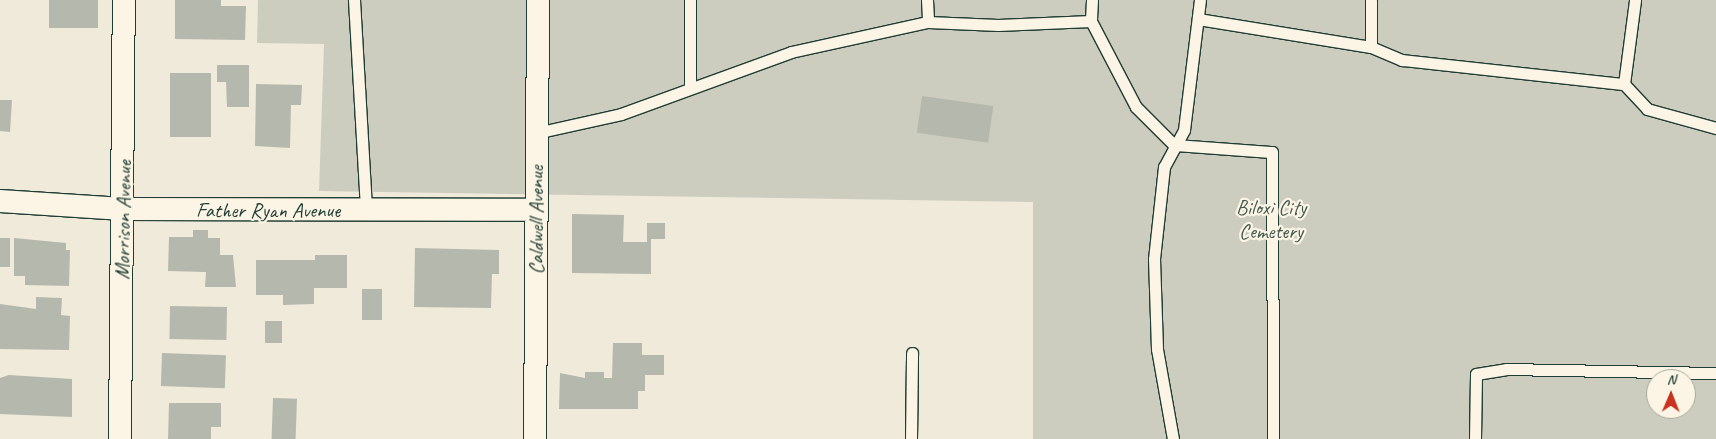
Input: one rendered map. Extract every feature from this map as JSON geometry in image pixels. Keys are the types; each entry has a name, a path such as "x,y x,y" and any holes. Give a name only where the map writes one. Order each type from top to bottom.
{"street":[{"name":"Morrison Avenue","path":"120,439 124,0"},
{"name":"Caldwell Avenue","path":"535,439 538,0"},
{"name":"Father Ryan Avenue","path":"0,202 123,209 536,210"}],"lane":[{"path":"354,0 366,210"},
{"path":"690,0 690,88"},
{"path":"927,0 928,22"},
{"path":"1092,0 1091,21 1136,107 1174,145 1272,152 1273,439"},
{"path":"1173,439 1157,348 1154,259 1164,167 1174,145 1184,130 1200,0"},
{"path":"1371,0 1371,47"},
{"path":"1624,84 1635,0"},
{"path":"1198,19 1371,47 1402,60 1624,84 1647,109 1716,128"},
{"path":"536,133 621,114 791,52 928,22 998,25 1091,21"},
{"path":"911,439 912,353"},
{"path":"1475,439 1476,374 1506,369 1716,373"}],"green space":[{"name":"Biloxi City Cemetery","path":"258,0 1716,0 1716,439 1033,439 1033,202 319,191 324,44 257,43"}],"building":[{"path":"49,0 98,0 98,28 49,28"},
{"path":"175,0 221,0 221,6 246,6 245,40 175,39"},
{"path":"217,65 249,65 249,107 227,107 226,82 217,82"},
{"path":"170,73 211,73 211,137 170,137"},
{"path":"256,84 302,85 301,105 291,105 290,148 255,146"},
{"path":"922,96 993,106 988,143 917,133"},
{"path":"0,100 12,100 10,132 0,131"},
{"path":"572,214 624,215 623,242 647,242 647,223 665,223 665,239 651,239 651,274 572,273"},
{"path":"193,230 208,230 208,238 220,238 220,255 233,255 236,287 205,287 206,272 168,271 169,237 193,237"},
{"path":"0,238 10,238 10,267 0,267"},
{"path":"14,238 66,243 66,250 70,250 69,286 25,285 25,276 14,276"},
{"path":"415,248 499,250 499,274 492,274 491,308 414,307"},
{"path":"315,255 347,255 347,288 314,288 314,304 283,305 283,295 256,295 256,260 315,260"},
{"path":"362,289 382,289 382,320 362,320"},
{"path":"36,297 62,298 61,315 70,316 69,350 0,349 0,304 36,309"},
{"path":"170,306 227,307 226,340 169,339"},
{"path":"265,321 282,321 282,343 265,343"},
{"path":"613,343 642,343 642,355 664,355 664,375 645,375 645,391 638,391 638,409 559,409 560,373 585,378 585,372 604,372 604,378 612,378"},
{"path":"162,353 226,355 225,388 161,386"},
{"path":"9,375 72,379 72,417 0,414 0,378"},
{"path":"273,398 297,399 296,439 272,439"},
{"path":"169,403 221,403 221,427 211,427 211,439 168,439"}]}
